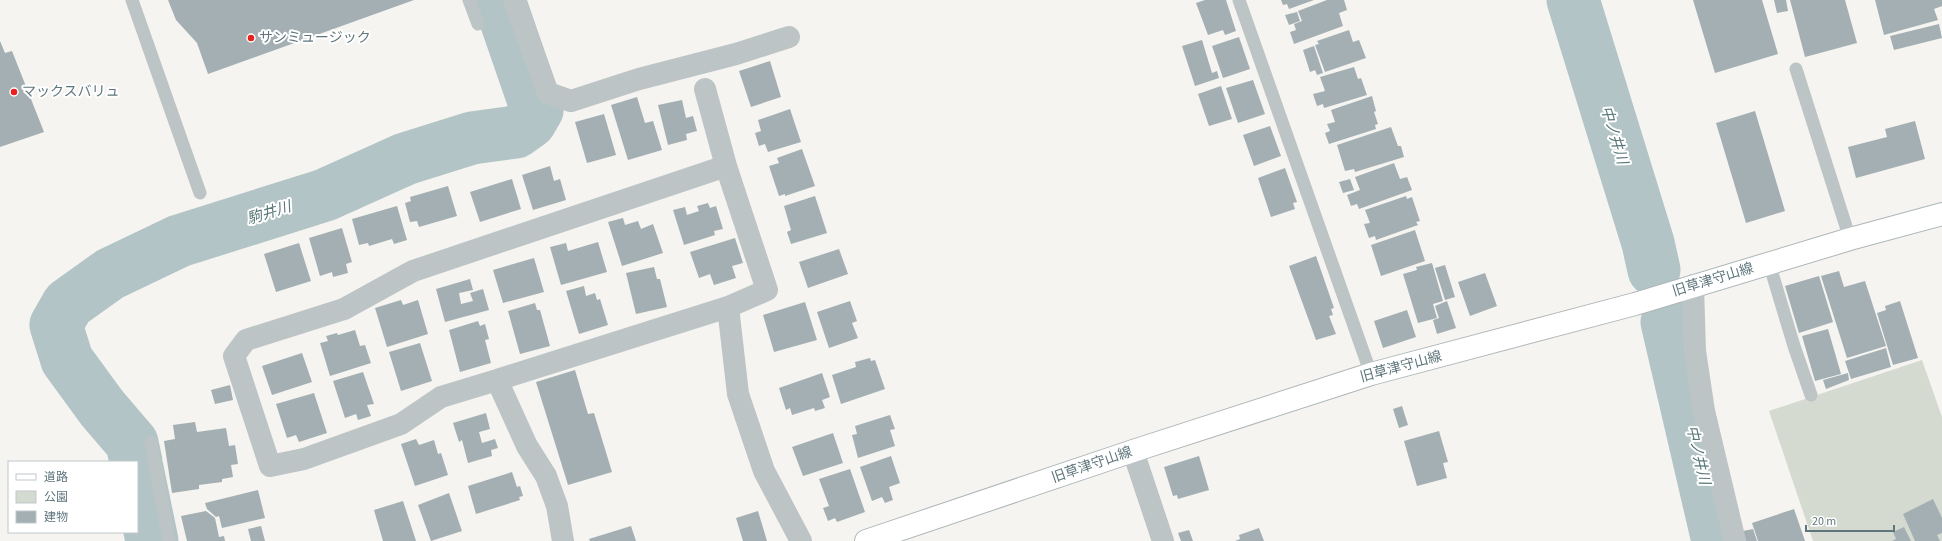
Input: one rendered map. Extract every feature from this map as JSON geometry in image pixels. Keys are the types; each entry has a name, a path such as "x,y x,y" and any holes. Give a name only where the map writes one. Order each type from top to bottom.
{"street":[{"path":"514,0 548,93 571,101 639,79 736,54 789,37"},
{"path":"705,89 726,166 767,290 728,307 441,397 401,424 304,459 270,466 234,356 246,340 344,309 413,271 726,166"},
{"name":"旧草津守山線","path":"866,541 1133,451 1371,374 1635,304 1693,285 1942,214"},
{"path":"1693,285 1695,351 1704,412 1736,541"},
{"path":"728,307 738,394 764,471 801,541"},
{"path":"497,380 527,446 546,476 557,506 563,541"},
{"path":"1133,451 1163,541"}],"lane":[{"path":"132,0 200,193"},
{"path":"469,0 478,24"},
{"path":"1239,0 1371,374"},
{"path":"1796,69 1850,239"},
{"path":"1769,263 1794,346 1811,395"},
{"path":"151,442 169,541"}],"green space":[{"path":"1922,360 1942,417 1942,541 1813,541 1769,411"}],"building":[{"name":"サンミュージック","path":"168,0 414,0 208,74 197,43 176,20"},
{"path":"1205,0 1226,0 1236,31 1225,35 1223,30 1208,35 1196,3"},
{"path":"1281,0 1314,0 1289,9 1287,4 1283,5"},
{"path":"1327,0 1344,0 1347,10 1339,13 1343,26 1294,44 1290,32 1296,30 1294,24 1302,21 1298,11"},
{"path":"1693,0 1762,0 1778,54 1715,73"},
{"path":"1774,0 1786,0 1788,11 1777,13"},
{"path":"1790,0 1845,0 1857,43 1805,57"},
{"path":"1875,0 1942,0 1942,6 1934,9 1938,20 1884,35"},
{"path":"1297,12 1300,21 1289,25 1285,15"},
{"path":"1939,24 1942,38 1894,50 1890,36"},
{"path":"1349,30 1353,42 1359,40 1366,58 1325,72 1315,45 1319,44 1317,41"},
{"path":"1239,37 1250,69 1223,78 1212,46"},
{"path":"1202,40 1212,73 1217,71 1219,78 1195,86 1182,46"},
{"name":"マックスバリュ","path":"0,41 5,53 12,51 44,132 0,147"},
{"path":"1314,46 1323,73 1317,75 1315,70 1310,72 1303,50"},
{"path":"770,61 781,97 751,107 739,71"},
{"path":"1354,67 1358,79 1361,78 1367,95 1324,108 1323,104 1317,106 1313,94 1325,91 1320,77"},
{"path":"1253,80 1265,114 1238,123 1226,88"},
{"path":"1221,86 1232,119 1209,126 1198,94"},
{"path":"1372,96 1376,111 1374,112 1378,124 1375,125 1376,129 1329,144 1325,133 1330,131 1327,124 1335,122 1331,110"},
{"path":"637,97 645,123 653,121 662,150 628,160 611,105"},
{"path":"682,100 686,118 693,116 697,131 686,134 687,140 668,145 658,105"},
{"path":"790,109 801,142 768,152 765,144 759,146 755,133 761,131 758,120"},
{"path":"1755,111 1785,211 1746,223 1716,123"},
{"path":"604,114 616,155 587,163 575,122"},
{"path":"1915,121 1925,159 1856,178 1848,147 1887,137 1885,129"},
{"path":"1270,126 1281,156 1254,166 1243,135"},
{"path":"1391,127 1398,146 1401,146 1404,157 1355,172 1354,169 1345,171 1337,145"},
{"path":"802,149 815,186 785,196 785,194 779,196 769,166 779,163 777,158"},
{"path":"1394,163 1400,179 1407,177 1412,190 1359,209 1357,204 1351,206 1347,195 1360,190 1355,177"},
{"path":"550,166 554,181 560,179 566,200 533,210 522,175"},
{"path":"1285,168 1297,202 1293,203 1295,209 1271,217 1258,178"},
{"path":"512,179 521,209 480,222 470,192"},
{"path":"1350,179 1354,190 1343,193 1339,182"},
{"path":"448,186 457,216 419,227 417,221 410,222 405,203 411,201 410,197"},
{"path":"815,196 827,233 791,244 787,232 791,230 784,206"},
{"path":"1406,196 1407,199 1412,197 1420,221 1416,222 1418,225 1376,240 1375,236 1369,238 1364,224 1370,223 1365,210"},
{"path":"708,203 710,208 716,206 723,229 714,231 715,235 684,245 673,210 685,207 687,215 699,211 697,206"},
{"path":"397,206 407,240 394,244 392,239 369,246 368,243 359,245 352,219"},
{"path":"623,218 625,225 638,221 641,229 653,224 663,253 622,266 608,222"},
{"path":"342,228 352,262 346,264 348,273 333,277 332,272 320,276 309,238"},
{"path":"1415,230 1425,261 1381,276 1371,245"},
{"path":"735,238 743,263 732,266 736,278 714,285 710,274 699,278 690,252"},
{"path":"598,242 607,272 561,285 550,247 566,243 568,251"},
{"path":"299,243 311,281 276,292 264,254"},
{"path":"839,249 848,274 808,288 799,262"},
{"path":"1316,256 1334,308 1331,309 1333,315 1329,316 1336,334 1316,340 1289,266"},
{"path":"534,258 544,292 503,303 493,270"},
{"path":"1432,263 1443,301 1433,304 1437,318 1418,323 1403,274 1417,270 1416,267"},
{"path":"1445,265 1455,297 1445,300 1435,268"},
{"path":"654,267 657,279 660,279 667,307 636,314 626,273"},
{"path":"1839,271 1844,287 1865,281 1886,346 1847,358 1821,276"},
{"path":"1485,273 1497,306 1470,316 1458,282"},
{"path":"1819,276 1833,322 1799,333 1785,286"},
{"path":"470,279 473,290 459,293 461,304 473,301 470,293 483,289 489,310 445,322 436,289"},
{"path":"584,286 586,296 595,293 597,300 600,299 608,325 579,334 566,291"},
{"path":"401,300 403,305 418,300 428,334 387,347 375,308"},
{"path":"850,301 857,321 852,323 858,338 829,348 817,312"},
{"path":"1447,301 1456,328 1437,334 1433,320 1439,318 1435,306"},
{"path":"1900,301 1918,358 1893,365 1877,313 1886,310 1885,306"},
{"path":"805,302 817,340 774,352 763,315"},
{"path":"535,303 537,310 540,310 550,346 520,354 508,311"},
{"path":"1407,310 1416,337 1383,348 1374,321"},
{"path":"478,321 480,326 485,324 489,339 485,340 491,363 460,372 449,330"},
{"path":"1828,329 1841,374 1815,381 1802,336"},
{"path":"355,330 360,346 365,345 371,363 330,376 320,343 328,341 326,336 337,333 338,335"},
{"path":"420,343 432,381 401,391 389,352"},
{"path":"1886,348 1891,367 1851,379 1845,361"},
{"path":"302,353 312,382 272,395 262,366"},
{"path":"870,358 871,361 875,360 885,389 841,404 832,375 856,367 855,362"},
{"path":"575,370 588,414 594,413 612,472 568,485 536,382"},
{"path":"363,372 374,404 367,405 371,416 358,420 356,414 345,418 333,381"},
{"path":"822,373 830,397 822,400 825,408 815,411 814,408 792,415 790,408 786,410 779,388"},
{"path":"1848,373 1849,380 1826,389 1823,380"},
{"path":"230,385 233,400 215,404 211,390"},
{"path":"314,393 327,433 299,442 296,435 287,438 276,404"},
{"path":"1402,406 1408,425 1399,428 1393,409"},
{"path":"486,413 490,429 479,432 482,443 495,439 498,448 491,450 492,456 468,463 462,440 459,442 453,423"},
{"path":"890,415 895,429 890,430 895,446 858,458 852,435 857,434 855,426"},
{"path":"195,422 197,432 226,428 229,446 235,445 238,464 231,465 233,477 222,479 222,482 199,485 199,489 172,493 164,441 175,439 173,425"},
{"path":"1439,431 1448,462 1443,463 1447,478 1417,486 1404,441"},
{"path":"833,433 843,463 803,476 792,447"},
{"path":"416,439 419,445 434,440 438,454 441,453 448,475 415,486 401,444"},
{"path":"891,456 900,483 889,487 893,500 885,503 882,497 872,501 860,467"},
{"path":"1199,456 1209,490 1178,499 1177,495 1173,496 1164,467"},
{"path":"850,469 865,512 837,522 835,518 828,521 823,508 829,506 819,479"},
{"path":"512,472 517,487 520,486 523,496 519,497 520,500 476,514 468,486"},
{"path":"258,490 265,518 222,528 219,516 216,517 207,509 205,503"},
{"path":"449,493 462,531 431,541 418,505"},
{"path":"1933,499 1942,518 1942,533 1937,535 1940,541 1915,541 1903,514"},
{"path":"403,501 416,541 383,541 374,510"},
{"path":"1794,509 1805,541 1758,541 1752,523"},
{"path":"206,511 215,518 219,537 224,536 225,541 187,541 181,516"},
{"path":"758,511 767,541 743,541 736,518"},
{"path":"261,526 265,541 251,541 248,529"},
{"path":"631,526 636,541 590,541 589,539"},
{"path":"1904,527 1911,541 1892,541 1896,539 1893,532"},
{"path":"1259,528 1264,541 1235,541 1240,539 1239,535"},
{"path":"1753,529 1757,541 1746,541 1743,531"},
{"path":"1189,530 1193,541 1181,541 1178,533"}],"waterway":[{"name":"駒井川","path":"136,461 132,443 102,408 67,360 56,325 68,304 110,274 179,241 325,195 405,159 472,138 516,132 530,122 537,110 499,0"},
{"name":"中ノ井川","path":"1573,0 1648,243 1654,270"},
{"name":"中ノ井川","path":"1667,322 1718,541"},
{"name":"駒井川","path":"138,473 152,541"}],"place":[{"name":"サンミュージック","path":"251,38"},
{"name":"マックスバリュ","path":"14,92"}]}
